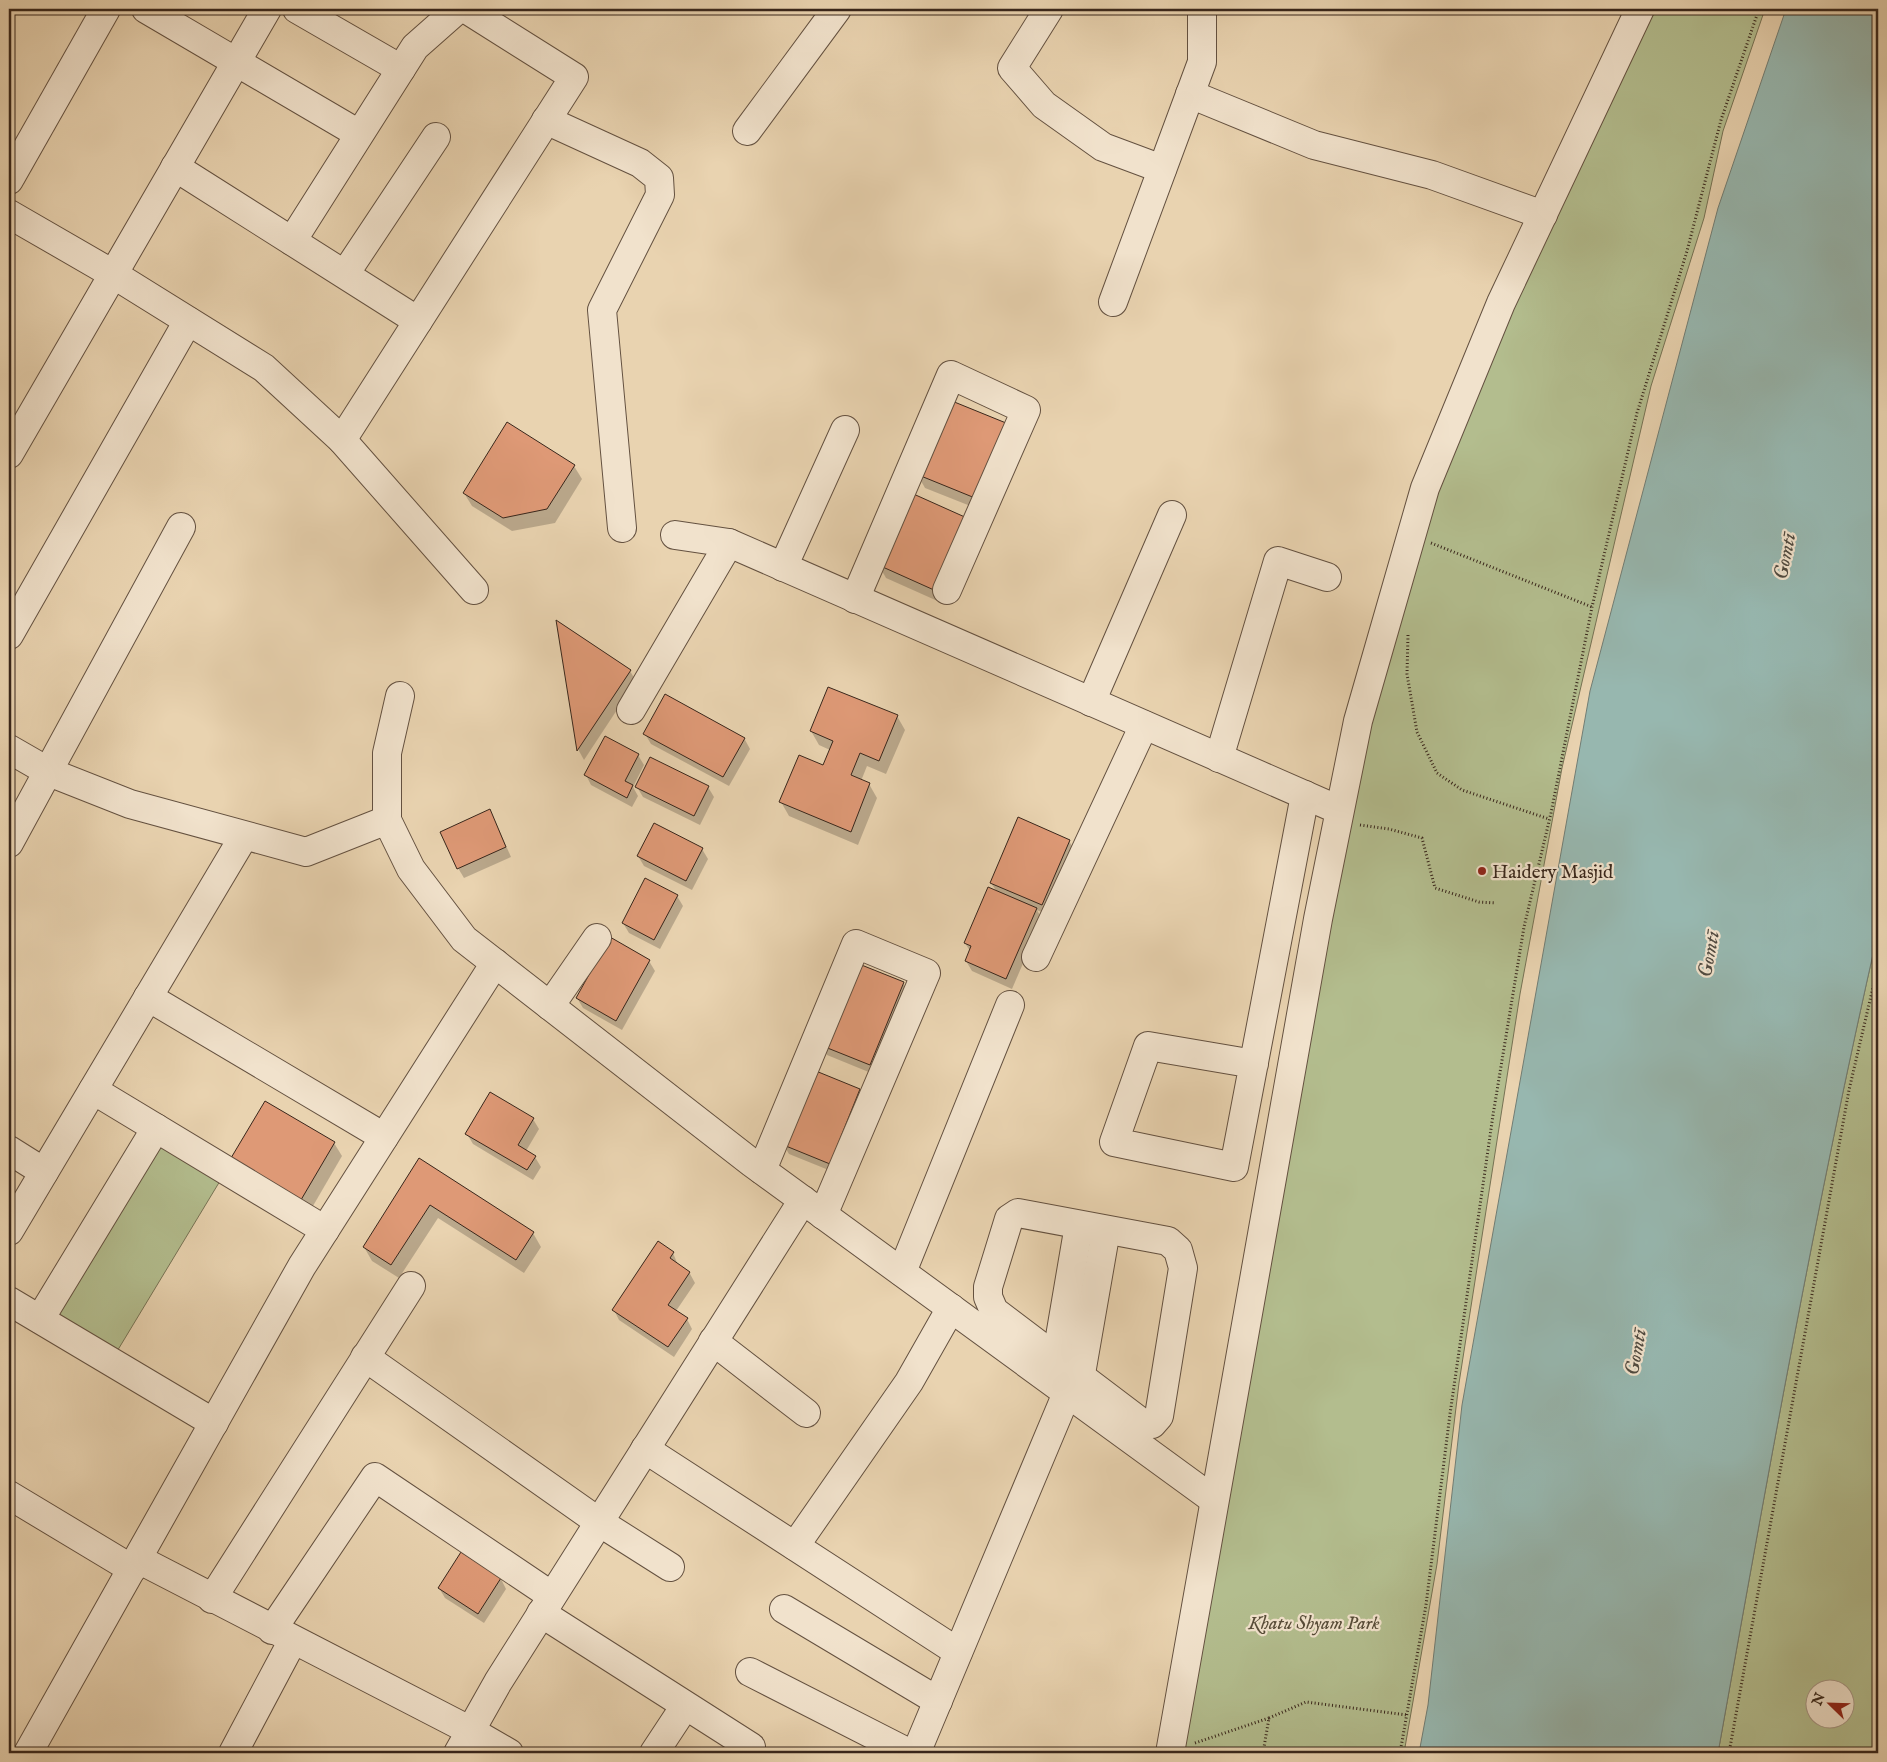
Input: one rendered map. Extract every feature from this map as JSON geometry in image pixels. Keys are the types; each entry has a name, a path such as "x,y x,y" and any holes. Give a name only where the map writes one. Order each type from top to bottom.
{"street":[{"path":"9,180 106,9"},
{"path":"146,9 237,60 359,134"},
{"path":"9,454 267,9"},
{"path":"297,9 401,69"},
{"path":"292,241 415,47 458,9"},
{"path":"342,440 574,77 466,9"},
{"path":"747,131 837,9"},
{"path":"1048,9 1012,68 1044,104 1103,147 1162,169"},
{"path":"1113,302 1202,62 1202,9"},
{"path":"1171,1752 1316,929 1358,721 1429,479 1501,303 1640,9"},
{"path":"1190,94 1314,145 1432,175 1543,215"},
{"path":"546,120 640,163 659,178 660,195 602,310 622,528"},
{"path":"344,274 436,137"},
{"path":"175,167 418,321"},
{"path":"9,214 113,274 264,368 342,440 474,590"},
{"path":"9,635 188,321"},
{"path":"855,599 951,375 1026,410 947,590"},
{"path":"783,567 845,430"},
{"path":"1092,702 1172,514"},
{"path":"9,843 181,527"},
{"path":"675,535 729,543 1305,795 1338,816"},
{"path":"631,710 729,543"},
{"path":"1219,758 1278,561 1327,577"},
{"path":"400,696 387,753 387,820 411,869 464,939 762,1170 951,1308 1066,1381 1142,1423 1152,1424 1159,1416 1183,1268 1178,1250 1168,1241 1018,1213 1010,1219 988,1287 988,1297 994,1311 1066,1381 1214,1500"},
{"path":"1036,957 1144,725"},
{"path":"9,749 49,772 130,804 306,852 387,820"},
{"path":"1254,1064 1148,1046 1114,1142 1234,1167 1254,1064 1305,795"},
{"path":"9,1231 244,836"},
{"path":"550,1006 597,938"},
{"path":"464,1742 498,1682 713,1341 813,1207 926,973 856,944 762,1170"},
{"path":"28,1753 302,1266 494,963"},
{"path":"148,997 384,1136"},
{"path":"902,1272 1010,1005"},
{"path":"93,1090 325,1230"},
{"path":"40,1319 156,1128"},
{"path":"9,1150 44,1172"},
{"path":"1066,1381 1079,1225"},
{"path":"916,1753 1066,1381 1106,1230"},
{"path":"212,1599 411,1286"},
{"path":"9,1301 214,1423"},
{"path":"794,1546 908,1382 951,1308"},
{"path":"713,1341 806,1413"},
{"path":"366,1357 599,1522 670,1567"},
{"path":"645,1449 958,1652"},
{"path":"232,1753 283,1635 375,1477 685,1706 751,1747 747,1753"},
{"path":"9,1495 135,1564 212,1599 283,1635 464,1742 509,1753"},
{"path":"784,1609 938,1701"},
{"path":"750,1672 909,1753"},
{"path":"654,1753 685,1706"},
{"path":"9,1748 18,1753"}],"path":[{"path":"1400,1753 1426,1605 1450,1414 1493,1115 1524,927 1549,819 1592,607 1637,413 1687,251 1721,120 1759,9"},
{"path":"1412,536 1592,607"},
{"path":"1408,630 1407,674 1417,732 1436,773 1462,790 1549,819"},
{"path":"1338,816 1422,838 1435,888 1479,902 1496,903"},
{"path":"1729,1753 1849,1090 1878,966"},
{"path":"1171,1752 1269,1718 1306,1702 1407,1715"},
{"path":"1263,1753 1269,1718"}],"green space":[{"name":"Khatu Shyam Park","path":"1648,9 1765,9 1723,131 1704,218 1651,386 1562,768 1520,994 1459,1383 1437,1564 1404,1753 1179,1753 1345,806 1435,483"},
{"path":"1878,932 1878,1753 1718,1753 1793,1342 1834,1136"},
{"path":"158,1136 223,1176 116,1353 50,1313"}],"water":[{"name":"Gomtī","path":"1786,9 1878,9 1878,932 1813,1239 1718,1753 1419,1753 1428,1705 1462,1405 1590,691 1718,208"}],"building":[{"path":"947,399 1006,423 975,498 916,474"},
{"path":"507,422 575,465 547,509 503,518 463,493"},
{"path":"909,492 967,518 934,590 876,564"},
{"path":"556,620 631,670 577,751"},
{"path":"828,687 898,715 879,761 860,753 851,775 870,783 851,832 779,802 799,755 823,765 833,741 810,731"},
{"path":"665,694 745,738 723,777 643,734"},
{"path":"605,736 639,754 625,781 633,785 627,798 584,775"},
{"path":"650,757 709,786 694,816 635,787"},
{"path":"490,809 506,847 457,869 440,832"},
{"path":"1018,817 1070,840 1042,905 990,883"},
{"path":"654,823 703,848 686,881 637,856"},
{"path":"645,878 678,895 654,940 622,923"},
{"path":"988,887 1037,908 1006,979 965,961 971,946 964,943"},
{"path":"610,937 650,960 616,1021 576,998"},
{"path":"854,962 904,982 870,1065 820,1045"},
{"path":"811,1069 860,1089 830,1164 781,1144"},
{"path":"490,1092 534,1118 518,1145 536,1156 527,1170 465,1134"},
{"path":"265,1101 335,1142 298,1205 228,1163"},
{"path":"419,1158 534,1232 516,1260 430,1205 391,1265 363,1247"},
{"path":"658,1241 674,1252 670,1258 690,1272 668,1305 688,1318 668,1347 612,1310"},
{"path":"461,1552 501,1578 478,1614 438,1588"}],"place":[{"name":"Haidery Masjid","path":"1482,871"}]}
